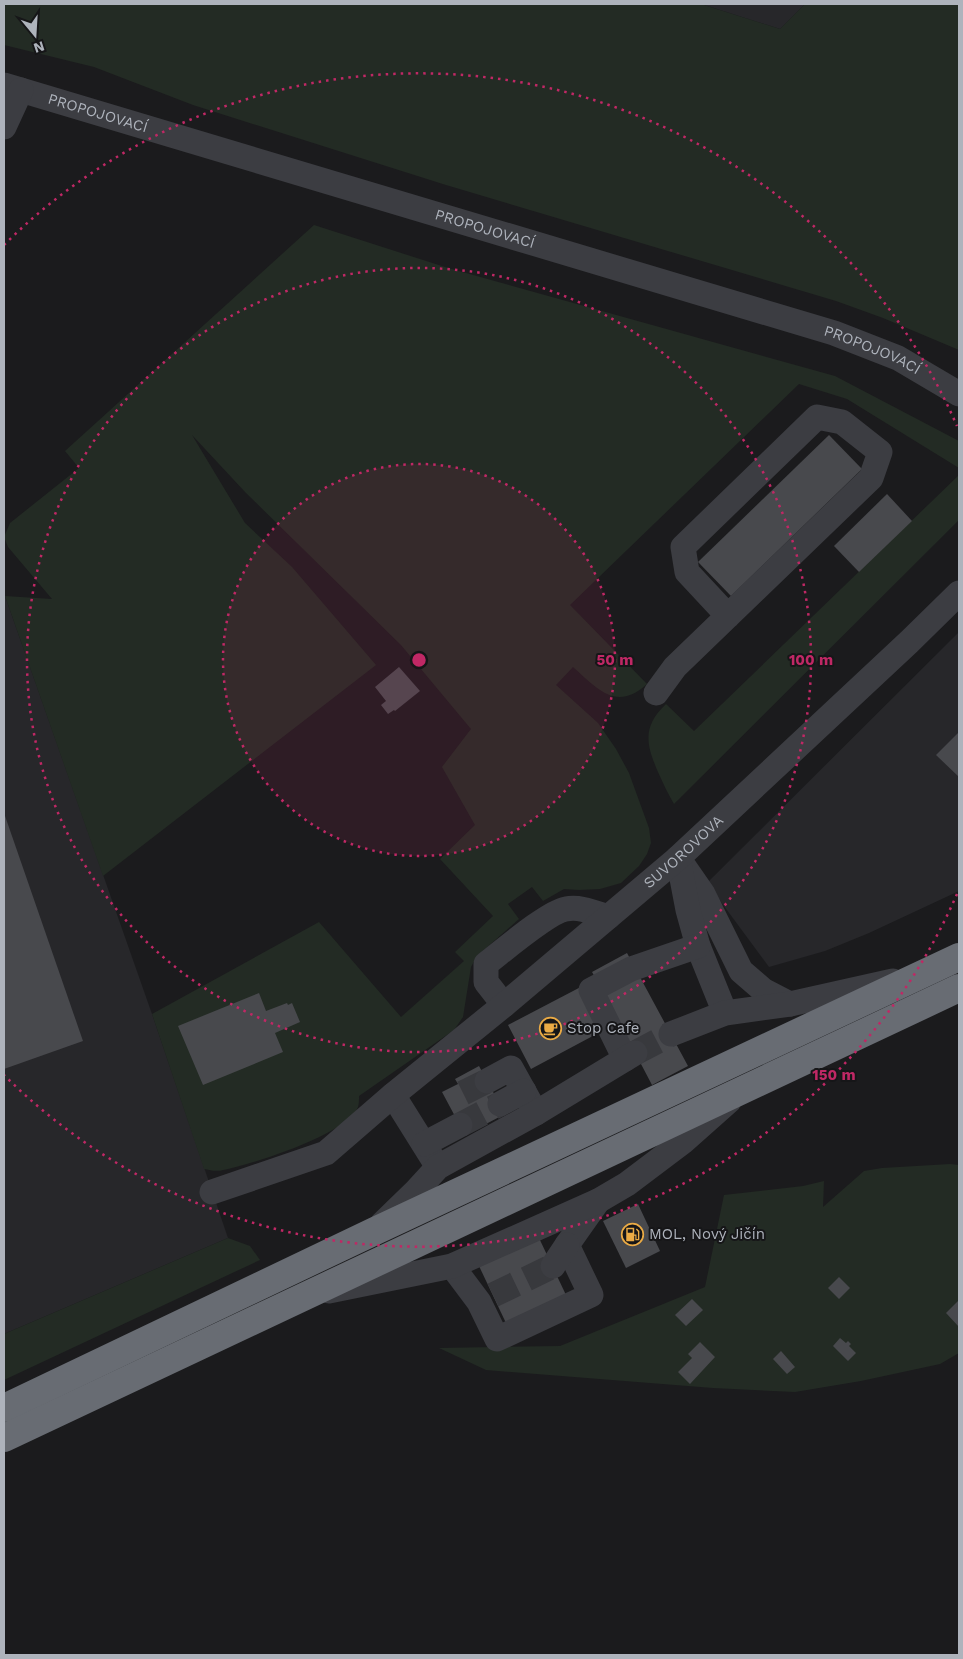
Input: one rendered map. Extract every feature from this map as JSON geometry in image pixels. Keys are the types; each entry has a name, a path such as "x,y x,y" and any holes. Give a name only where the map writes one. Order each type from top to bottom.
{"highway":[{"path":"4,1408 375,1231 959,957"},
{"path":"4,1438 959,988"},
{"path":"921,1006 959,994"}],"street":[{"path":"4,127 12,87"},
{"name":"PROPOJOVACÍ","path":"12,87 834,333 898,358 959,394"},
{"path":"656,694 675,667 872,478 880,452 842,422 817,417 683,547 687,572 728,616"},
{"name":"SUVOROVOVA","path":"212,1192 326,1153 678,858 959,592"},
{"path":"678,858 688,910 698,946 725,1013"},
{"path":"678,858 703,894 741,971 763,990 790,1004"},
{"path":"504,1004 486,982 486,964 548,917 566,909 580,909 608,917"},
{"path":"375,1231 438,1167 536,1113 630,1056 591,990 631,969 698,946"},
{"path":"671,1034 725,1013 790,1004 922,974"},
{"path":"487,1080 511,1068 536,1113"},
{"path":"500,1104 524,1091"},
{"path":"305,1296 452,1266 598,1200 627,1184 684,1141 736,1094"},
{"path":"393,1095 438,1167"},
{"path":"424,1144 460,1125"},
{"path":"553,1266 598,1200"},
{"path":"452,1266 486,1299 497,1340 591,1295 567,1245"}],"shaded area":[{"path":"4,4 701,4 780,29 805,4 959,4 959,350 883,318 836,301 446,185 193,105 94,67 4,45"},
{"path":"701,4 805,4 780,29"},
{"path":"314,225 448,268 835,376 959,441 959,468 847,399 799,384 570,605 647,684 636,692 617,697 599,689 573,667 556,685 598,723 616,749 629,773 649,828 651,843 647,854 639,866 621,883 600,889 564,889 543,901 532,887 508,904 519,919 477,956 471,967 463,1017 454,1030 359,1096 358,1107 351,1117 337,1128 275,1155 221,1171 213,1171 204,1169 152,1014 319,922 401,1017 464,961 455,952 493,916 440,859 475,825 442,767 471,729 401,645 246,493 192,435 245,523 292,567 376,665 103,876 5,596 52,599 8,547 4,537 10,523 79,468 65,451"},
{"path":"959,475 959,520 674,804 658,772 649,744 650,728 658,712 666,704 694,731"},
{"path":"4,593 152,1014 228,1238 4,1334"},
{"path":"959,632 959,891 869,933 825,951 769,967 707,883"},
{"path":"959,1165 959,1353 940,1364 861,1381 795,1392 713,1388 486,1370 439,1348 560,1346 705,1287 724,1195 803,1186 824,1181 823,1207 864,1171 882,1168"},
{"path":"228,1238 250,1246 260,1260 4,1380 4,1334"}],"building":[{"path":"829,435 862,469 731,596 698,562"},
{"path":"887,494 912,521 859,572 834,546"},
{"path":"399,667 420,691 395,711 388,714 381,705 386,701 375,687"},
{"path":"959,732 959,777 936,755"},
{"path":"4,813 83,1041 4,1069"},
{"path":"627,953 688,1066 652,1085 619,1022 531,1069 508,1025 596,979 592,972"},
{"path":"259,993 266,1011 292,1003 300,1022 275,1033 283,1052 203,1085 178,1026"},
{"path":"479,1066 505,1114 465,1135 442,1092 458,1084 455,1079"},
{"path":"638,1204 660,1251 626,1268 603,1221"},
{"path":"539,1238 566,1295 506,1323 479,1266"},
{"path":"839,1277 850,1288 839,1299 828,1288"},
{"path":"692,1299 703,1310 686,1326 675,1315"},
{"path":"959,1300 959,1327 946,1313"},
{"path":"840,1338 846,1343 848,1341 851,1344 849,1346 856,1353 848,1361 833,1346"},
{"path":"700,1342 715,1357 690,1384 678,1372 692,1358 688,1354"},
{"path":"781,1351 795,1367 787,1374 773,1359"}],"tunnel":[{"path":"635,1053 671,1034"},
{"path":"463,1093 487,1081"},
{"path":"460,1125 500,1104"},
{"path":"493,1295 553,1266"}],"place":[{"name":"Stop Cafe","path":"551,1028"},
{"name":"MOL, Nový Jičín","path":"633,1234"}]}
